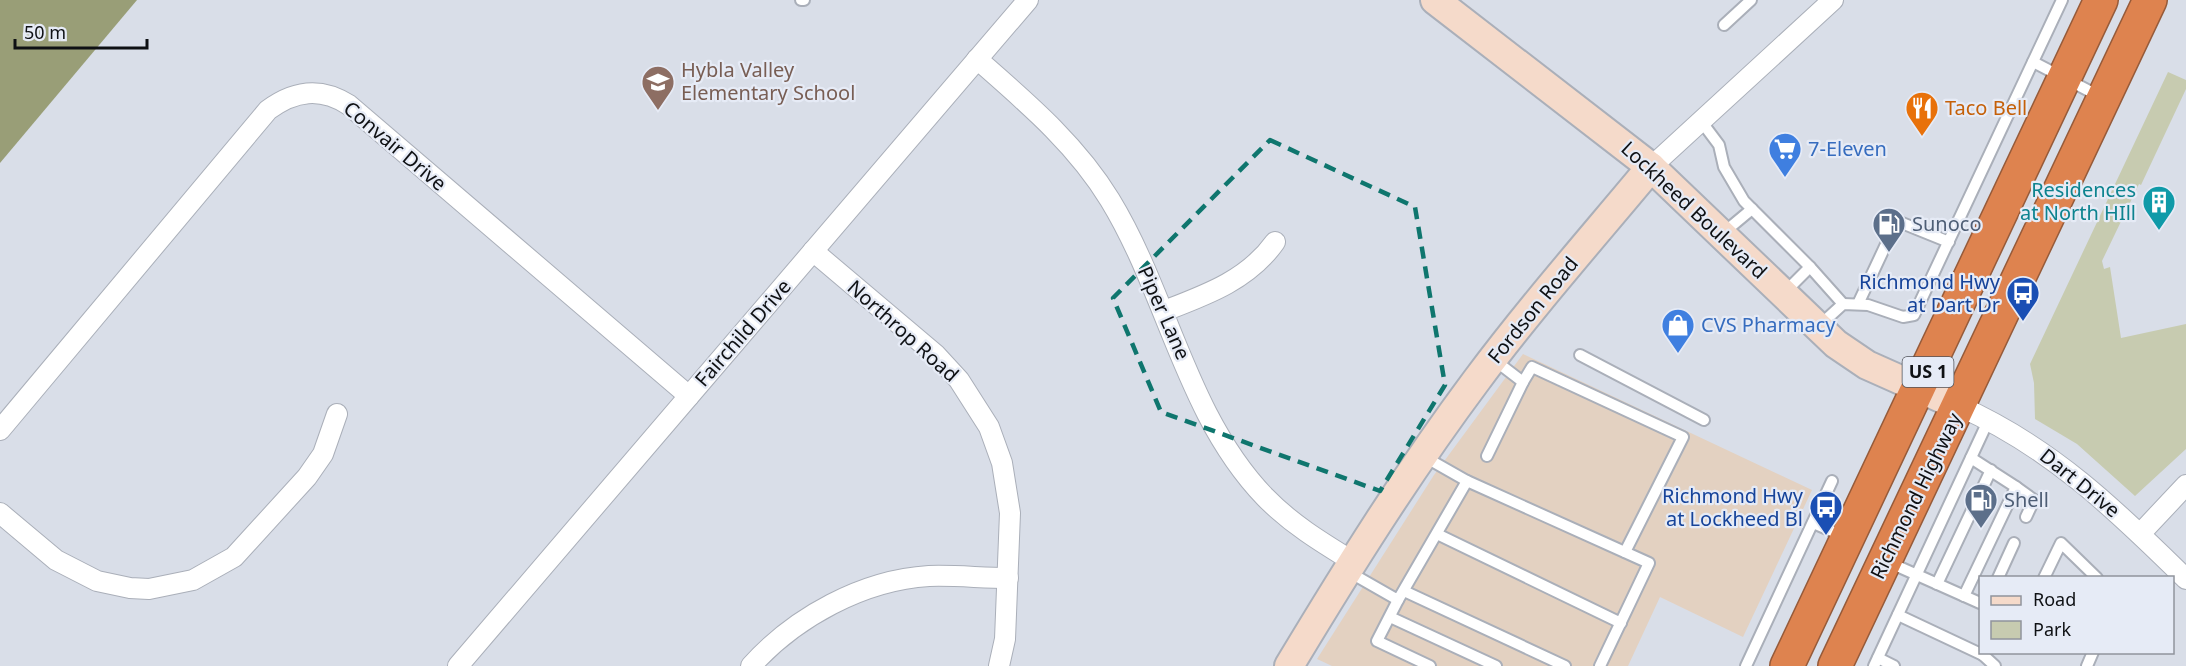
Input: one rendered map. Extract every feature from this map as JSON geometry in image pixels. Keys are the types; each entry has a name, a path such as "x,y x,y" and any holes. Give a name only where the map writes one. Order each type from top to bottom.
{"highway":[{"name":"US 1","path":"1787,666 1920,389 2101,0"},
{"name":"Richmond Highway","path":"1835,666 2150,0"}],"street":[{"name":"Fairchild Drive","path":"458,666 1028,0"},
{"name":"Lockheed Boulevard","path":"1435,0 1651,167 1851,356 1959,406"},
{"name":"Fordson Road","path":"1289,666 1349,566 1422,455 1493,359 1651,167 1824,3"},
{"name":"Piper Lane","path":"977,59 1037,112 1093,175 1125,225 1164,310 1208,416 1243,471 1288,518 1349,566"},
{"name":"Convair Drive","path":"0,430 268,110 281,100 297,93 313,92 328,94 349,105 689,396"},
{"path":"1164,310 1232,282 1265,256 1275,242"},
{"name":"Northrop Road","path":"813,250 936,355 959,380 979,408 997,445 1007,484 1010,522 1005,639 999,666"},
{"name":"Dart Drive","path":"1959,406 1989,419 2045,453 2098,494 2186,579"},
{"path":"0,513 56,560 97,581 130,588 149,589 185,582 210,572 234,557 262,529 308,477 323,454 337,414"},
{"path":"2140,534 2186,485"},
{"path":"751,666 780,638 806,619 861,592 887,584 930,576 1008,578"}],"lane":[{"path":"1724,25 1751,0"},
{"path":"1818,327 1843,304 1868,304 1903,316 1914,315 2062,0"},
{"path":"2033,62 2104,99"},
{"path":"1701,121 1719,145 1724,167 1744,201 1810,267 1843,304"},
{"path":"1721,235 1752,210"},
{"path":"1858,304 1897,221 1949,242"},
{"path":"1783,294 1810,267"},
{"path":"1580,355 1704,420"},
{"path":"1493,359 1523,382"},
{"path":"1487,456 1532,367 1683,437 1624,552"},
{"path":"1894,666 1876,662 1989,419"},
{"path":"1422,455 1467,481 1649,563 1600,666"},
{"path":"1971,458 2034,500 2026,517"},
{"path":"1937,584 1991,470"},
{"path":"1430,666 1377,641 1467,481"},
{"path":"1746,666 1832,481"},
{"path":"1964,596 2016,487"},
{"path":"1813,523 1849,538"},
{"path":"1437,534 1621,622"},
{"path":"1999,576 2014,543"},
{"path":"2045,576 2061,543 2095,576"},
{"path":"1885,561 1979,603"},
{"path":"1349,566 1401,596 1565,666"},
{"path":"1898,615 1979,652"},
{"path":"1390,617 1496,666"},
{"path":"1984,654 1995,666"}],"highlighted area":[{"path":"1270,140 1415,207 1445,385 1380,491 1161,412 1113,298"}],"shaded area":[{"path":"1523,354 1812,490 1743,637 1660,597 1628,666 1332,666 1317,659 1434,475"}],"green space":[{"path":"0,0 137,0 0,163"},
{"path":"2168,72 2186,80 2186,89 2102,261 2104,269 2110,267 2121,338 2186,324 2186,449 2135,496 2077,444 2035,419 2034,383 2030,364"}],"place":[{"name":"Hybla Valley Elementary School","path":"658,111"},
{"name":"Taco Bell","path":"1922,137"},
{"name":"7-Eleven","path":"1785,178"},
{"name":"Residences at North HIll","path":"2159,231"},
{"name":"Sunoco","path":"1889,253"},
{"name":"Richmond Hwy at Dart Dr","path":"2023,322"},
{"name":"CVS Pharmacy","path":"1678,354"},
{"name":"Shell","path":"1981,529"},
{"name":"Richmond Hwy at Lockheed Bl","path":"1826,536"}]}
